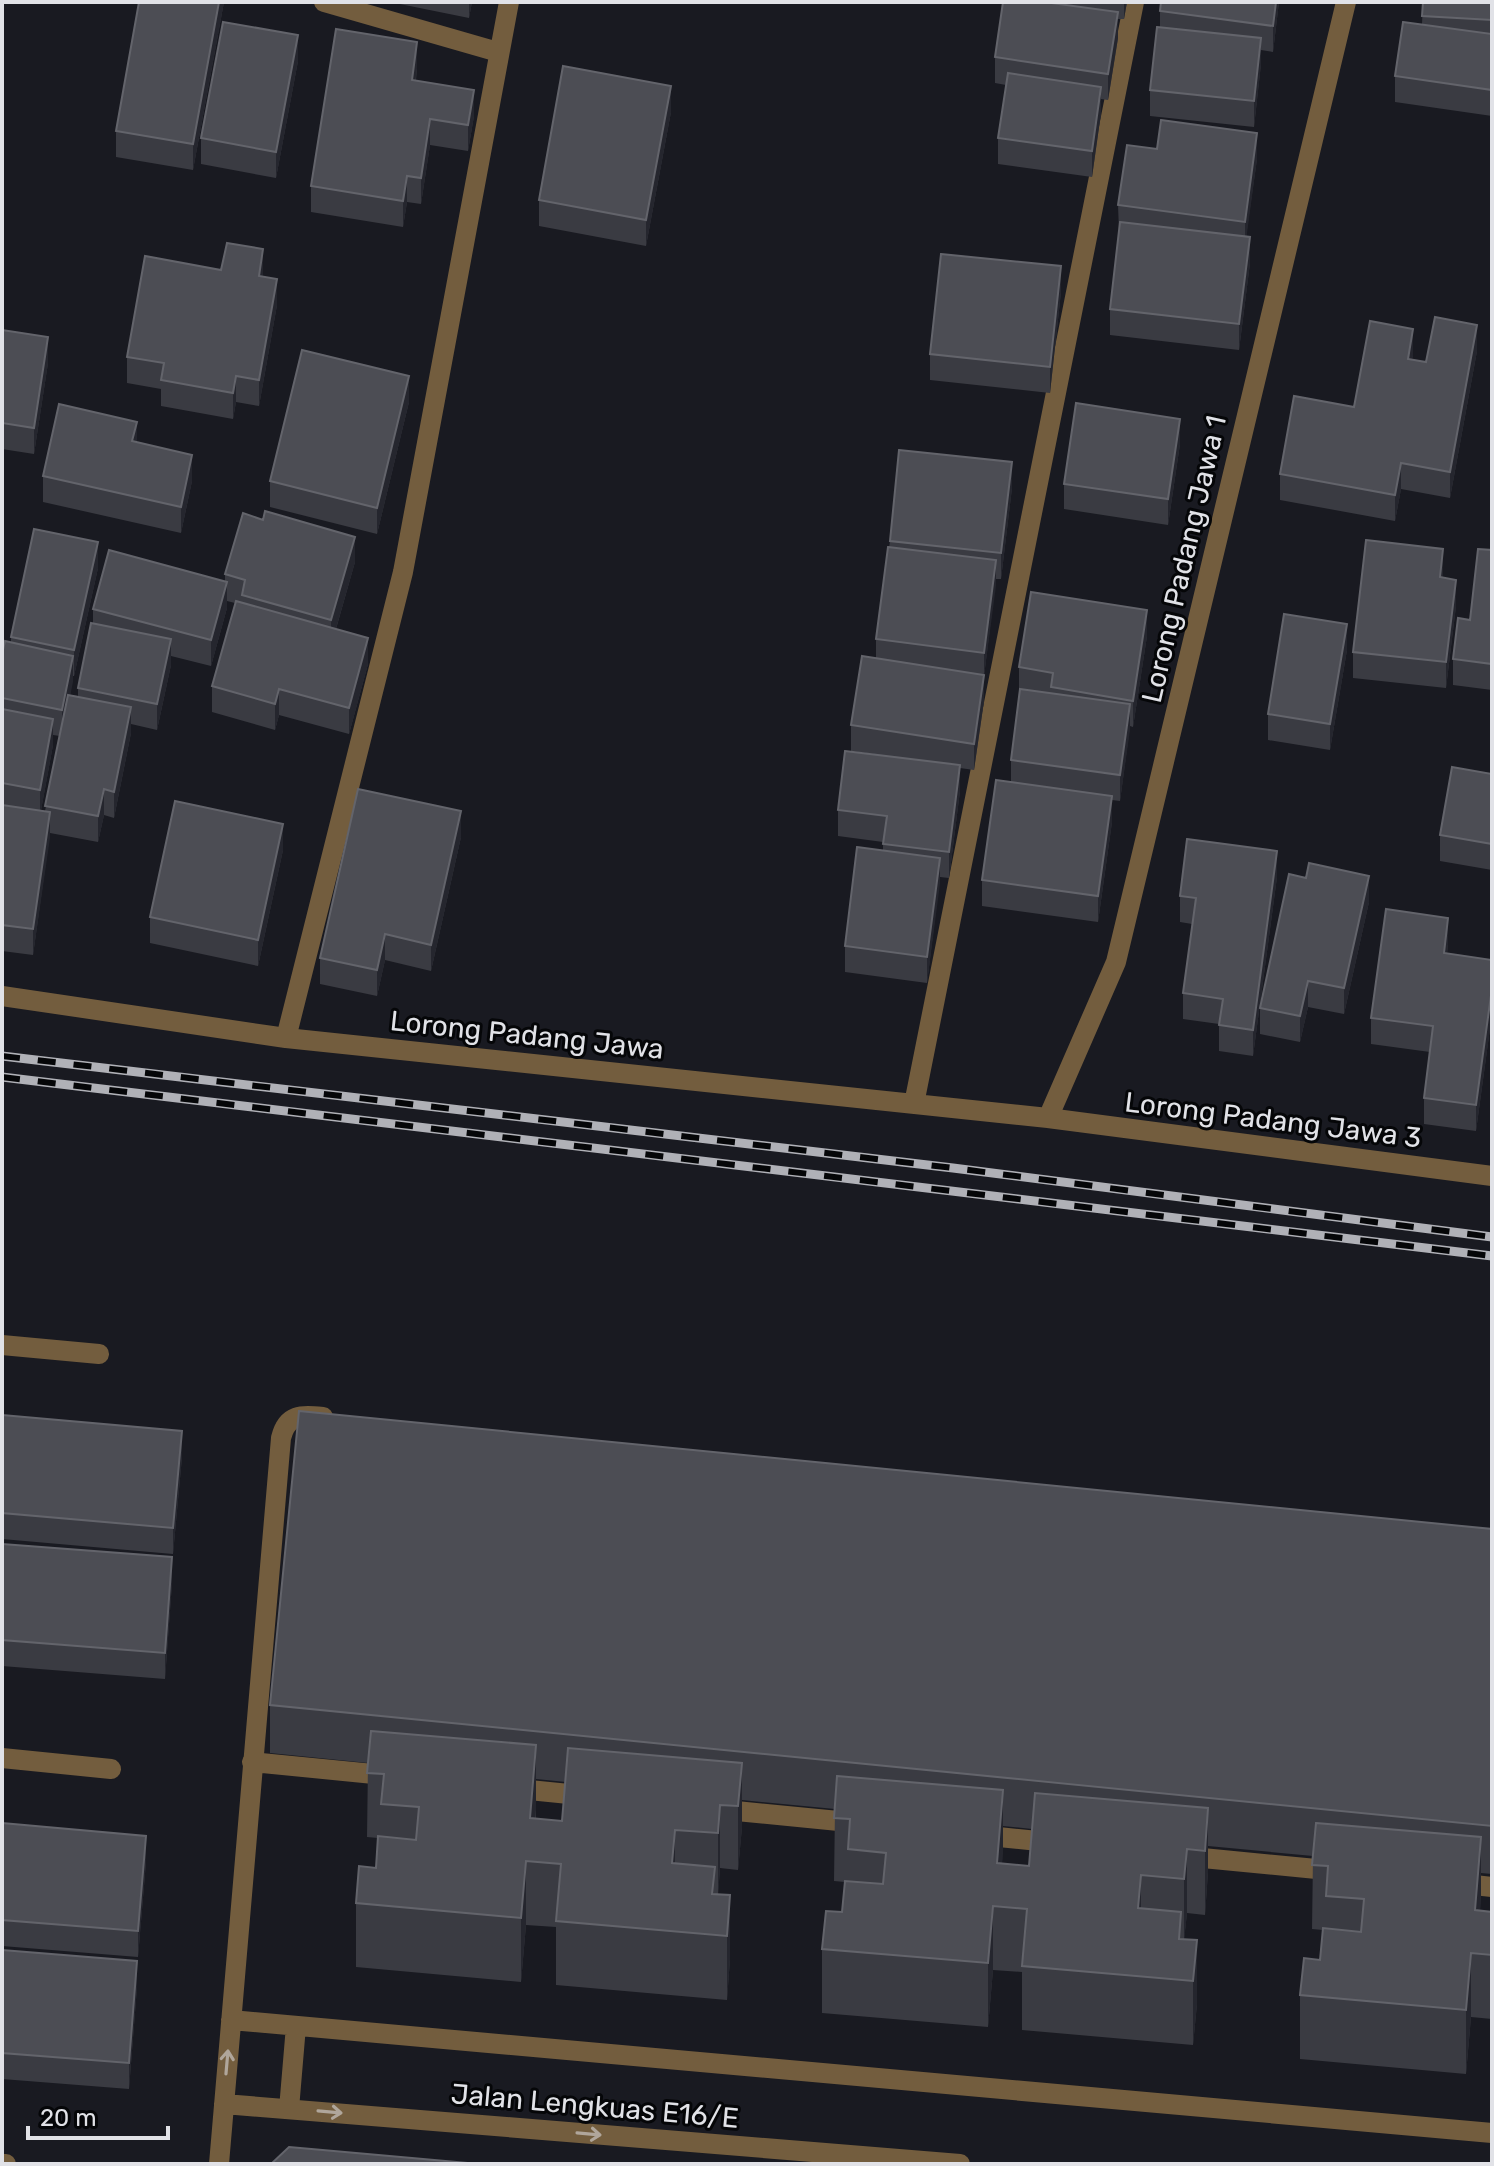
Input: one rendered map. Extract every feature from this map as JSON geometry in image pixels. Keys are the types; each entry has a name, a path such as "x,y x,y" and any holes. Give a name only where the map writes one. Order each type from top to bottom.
{"street":[{"path":"324,2 498,52"},
{"path":"286,1038 403,572 509,2"},
{"path":"914,1104 1134,2"},
{"name":"Lorong Padang Jawa 1","path":"1048,1118 1116,962 1346,2"},
{"name":"Lorong Padang Jawa","path":"2,996 286,1038 1048,1118"},
{"name":"Lorong Padang Jawa 3","path":"1048,1118 1492,1176"},
{"path":"2,1345 99,1354"},
{"path":"219,2164 281,1438 285,1424 294,1417 337,1419"},
{"path":"2,1758 111,1769"},
{"path":"252,1762 411,1778"},
{"path":"490,1786 618,1799"},
{"path":"697,1807 872,1824"},
{"path":"951,1832 1079,1845"},
{"path":"1158,1853 1365,1874"},
{"path":"1428,1881 1492,1887"},
{"path":"231,2020 1492,2133"},
{"path":"289,2109 296,2026"},
{"name":"Jalan Lengkuas E16/E","path":"224,2104 960,2164"}],"building":[{"path":"139,2 219,2 193,144 116,131"},
{"path":"1003,2 1044,2 1118,12 1108,74 995,57"},
{"path":"1161,2 1276,2 1273,26 1160,11"},
{"path":"1423,2 1492,2 1492,20 1422,16"},
{"path":"223,22 298,35 276,152 201,138"},
{"path":"1403,22 1492,34 1492,90 1395,76"},
{"path":"1157,27 1261,38 1254,101 1150,90"},
{"path":"336,29 417,42 412,80 474,90 468,125 430,119 421,178 407,176 403,201 311,186"},
{"path":"563,66 671,86 646,220 539,200"},
{"path":"1008,73 1101,87 1092,151 998,138"},
{"path":"1161,120 1257,133 1245,222 1118,205 1127,145 1157,149"},
{"path":"1120,222 1250,237 1239,324 1110,309"},
{"path":"227,243 263,249 259,276 277,279 259,380 236,376 233,393 161,380 164,363 127,357 145,256 221,270"},
{"path":"941,254 1061,266 1050,367 930,354"},
{"path":"1435,317 1477,325 1450,472 1401,463 1395,495 1280,474 1294,396 1354,407 1370,321 1413,329 1408,359 1426,362"},
{"path":"2,330 48,337 34,428 2,423"},
{"path":"302,350 409,376 377,508 270,481"},
{"path":"1076,403 1180,419 1168,499 1064,484"},
{"path":"59,404 137,422 132,441 192,455 181,507 43,476"},
{"path":"899,450 1012,462 1001,553 890,541"},
{"path":"265,511 355,537 331,620 242,595 245,580 225,574 243,513 263,520"},
{"path":"34,529 98,542 74,650 11,637"},
{"path":"1366,540 1443,549 1440,577 1456,580 1446,662 1353,652"},
{"path":"888,547 996,560 984,653 876,639"},
{"path":"1478,549 1492,550 1492,664 1453,659 1458,618 1470,620"},
{"path":"109,550 227,582 211,640 93,609"},
{"path":"1031,592 1147,610 1133,701 1051,687 1053,673 1019,667"},
{"path":"236,601 368,638 349,708 279,689 275,704 212,686"},
{"path":"1284,614 1347,624 1330,724 1268,714"},
{"path":"91,623 171,639 157,704 78,688"},
{"path":"5,641 73,656 62,710 2,698"},
{"path":"862,656 984,675 974,744 851,725"},
{"path":"1020,689 1130,704 1120,775 1011,760"},
{"path":"68,695 131,707 114,792 104,789 98,816 45,806"},
{"path":"2,709 53,719 40,790 2,783"},
{"path":"845,751 960,765 949,852 883,844 887,816 838,810"},
{"path":"1452,767 1492,774 1492,844 1440,835"},
{"path":"996,780 1112,796 1098,896 982,880"},
{"path":"358,789 461,811 431,945 385,934 377,970 320,958"},
{"path":"175,801 283,824 258,940 150,917"},
{"path":"2,805 50,812 33,929 2,925"},
{"path":"1187,839 1277,851 1253,1030 1219,1025 1223,999 1183,993 1196,898 1180,896"},
{"path":"857,847 940,858 927,957 845,946"},
{"path":"1309,863 1369,876 1344,988 1308,981 1300,1016 1260,1008 1289,874 1306,878"},
{"path":"1386,909 1448,918 1444,953 1492,960 1492,988 1476,1105 1424,1098 1433,1026 1371,1018"},
{"path":"299,1411 1492,1529 1492,1826 270,1705"},
{"path":"2,1415 182,1431 173,1528 2,1513"},
{"path":"2,1544 172,1557 165,1653 2,1640"},
{"path":"371,1731 536,1745 530,1818 562,1821 568,1748 742,1763 738,1806 720,1805 718,1833 675,1830 672,1863 715,1867 712,1894 730,1895 727,1936 556,1921 561,1864 526,1861 521,1918 356,1903 359,1866 376,1868 378,1836 416,1840 419,1807 381,1804 384,1774 367,1773"},
{"path":"837,1776 1003,1790 997,1863 1029,1866 1035,1793 1208,1808 1205,1851 1187,1849 1184,1879 1141,1875 1138,1908 1181,1912 1179,1939 1197,1940 1193,1981 1022,1966 1027,1909 993,1906 988,1963 822,1949 826,1911 842,1912 845,1881 883,1884 886,1853 848,1849 850,1819 834,1818"},
{"path":"2,1823 146,1836 138,1931 2,1920"},
{"path":"1316,1823 1481,1837 1475,1910 1492,1912 1492,1955 1471,1953 1466,2010 1300,1995 1304,1958 1320,1960 1323,1928 1361,1932 1364,1899 1326,1896 1328,1866 1312,1865"},
{"path":"2,1950 137,1961 129,2063 2,2053"},
{"path":"289,2147 479,2164 271,2164"}],"railway":[{"path":"2,1056 953,1168 1492,1237"},
{"path":"2,1077 1492,1256"}]}
